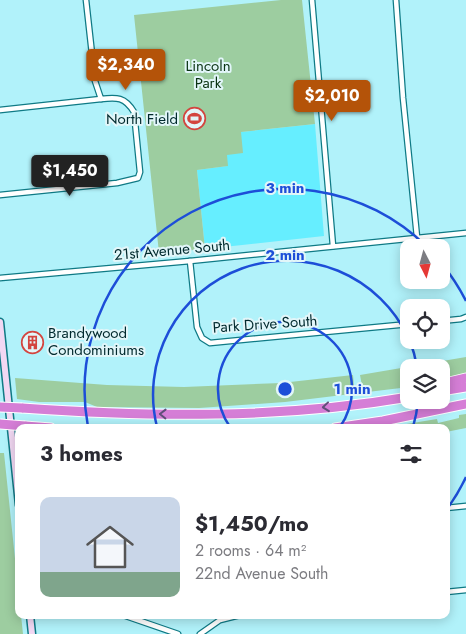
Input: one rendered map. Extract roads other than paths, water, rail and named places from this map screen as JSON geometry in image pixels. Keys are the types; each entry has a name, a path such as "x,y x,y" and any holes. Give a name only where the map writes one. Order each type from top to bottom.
{"highway":[{"path":"450,382 466,378"},
{"path":"450,390 466,387"},
{"path":"356,404 400,394"},
{"path":"0,407 217,415 356,404 400,398"},
{"path":"367,424 466,404"},
{"path":"426,412 466,410"},
{"path":"0,424 15,425"}],"street":[{"path":"86,0 95,81 101,99"},
{"path":"312,0 333,246"},
{"path":"396,0 403,98 417,237"},
{"path":"0,110 101,99 122,99 130,104 134,112 140,172 136,179 117,183 0,195"},
{"name":"21st Avenue South","path":"0,278 190,261 466,232"},
{"name":"Park Drive South","path":"190,261 197,327 202,338 210,343 400,325"},
{"path":"450,320 466,317"},
{"path":"0,322 15,466"},
{"path":"450,508 466,506"},
{"path":"450,592 466,590"},
{"path":"30,619 32,634"},
{"path":"135,619 178,634"},
{"path":"200,634 224,619"}],"place":[{"name":"North Field","path":"194,119"},
{"name":"Brandywood Condominiums","path":"32,342"}],"park label":[{"name":"Lincoln Park","path":"208,74"}]}
